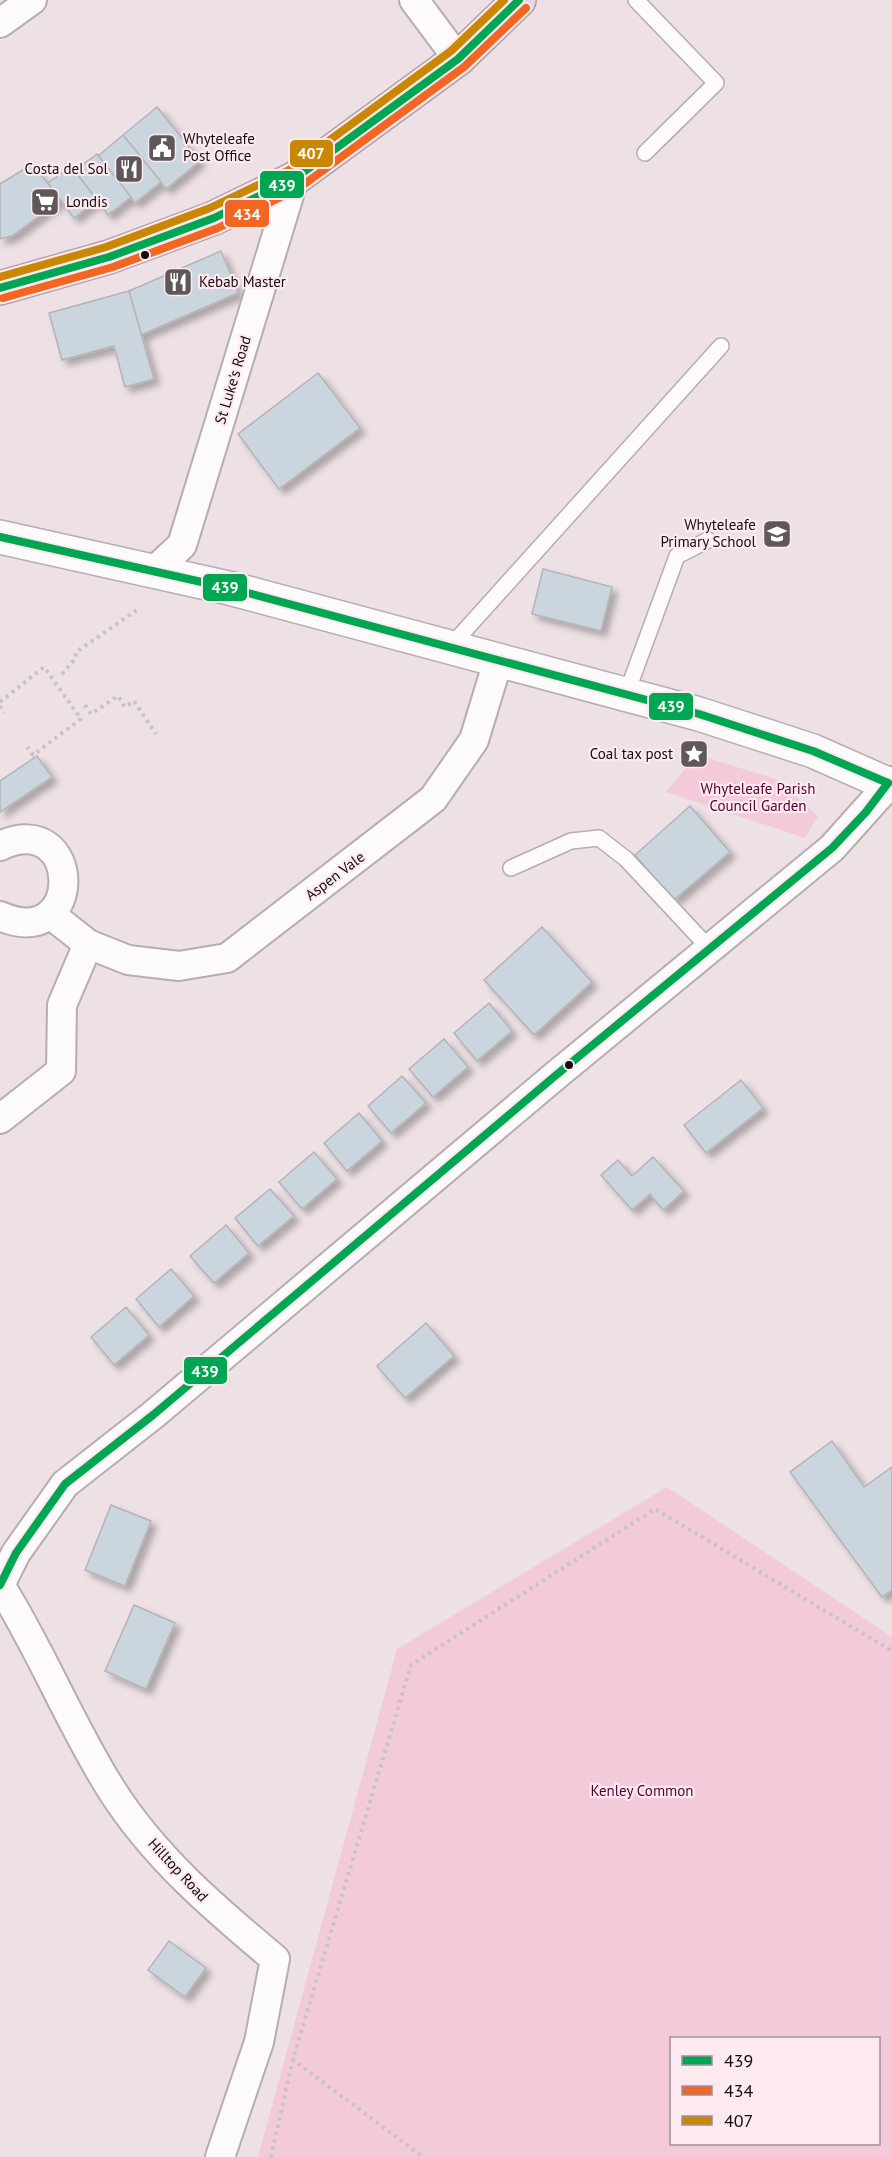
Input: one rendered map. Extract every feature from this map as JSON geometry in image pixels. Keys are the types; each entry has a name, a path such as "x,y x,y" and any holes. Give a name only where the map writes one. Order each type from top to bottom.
{"highway":[{"path":"0,288 109,256 203,222 294,179 458,59 519,0"}],"street":[{"path":"0,23 33,0"},
{"path":"414,0 458,59"},
{"name":"St Luke's Road","path":"155,570 183,545 294,179"},
{"path":"0,537 155,570 699,714 813,751 891,783 831,848 171,1400 65,1484 8,1552 0,1585"},
{"name":"Aspen Vale","path":"50,914 88,944 128,960 179,966 227,958 433,799 474,740 498,661"},
{"path":"0,846 12,840 26,838 46,846 61,861 65,875 65,889 60,903 50,914 26,923 0,916"},
{"path":"0,1119 62,1071 62,1005 88,944"},
{"name":"Hilltop Road","path":"0,1585 78,1733 112,1791 157,1851 205,1900 275,1959 258,2042 220,2157"}],"lane":[{"path":"636,0 716,83 645,153"},
{"path":"449,648 721,346"},
{"path":"626,696 677,556 708,540"},
{"path":"511,868 571,841 599,838 626,859 710,949"}],"path":[{"path":"62,674 75,659 76,652 137,610"},
{"path":"0,702 44,667 81,719 33,755 27,747"},
{"path":"85,705 91,714 118,696 125,707 134,701 156,734"},
{"path":"0,706 4,713"},
{"path":"271,2157 293,2059 411,1665 655,1509 892,1651"},
{"path":"293,2059 423,2157"}],"green space":[{"name":"Whyteleafe Parish Council Garden","path":"697,755 776,779 818,816 805,838 666,792"},
{"name":"Kenley Common","path":"667,1487 892,1637 892,2157 258,2157 397,1649"}],"building":[{"name":"Whyteleafe Post Office","path":"157,107 200,161 166,189 123,135"},
{"name":"Costa del Sol","path":"123,135 161,182 135,203 98,156"},
{"path":"97,154 131,197 108,215 74,171"},
{"path":"32,164 61,200 12,236 0,239 0,184"},
{"path":"71,166 97,200 74,218 48,183"},
{"path":"221,251 238,293 141,335 129,291"},
{"path":"129,291 154,379 125,387 114,346 62,360 49,313"},
{"path":"318,373 360,428 279,489 238,434"},
{"path":"543,569 612,587 601,631 532,614"},
{"path":"37,756 52,777 0,812 0,781"},
{"path":"690,806 730,852 674,900 635,855"},
{"path":"542,927 592,982 534,1035 484,980"},
{"path":"489,1003 512,1031 477,1061 454,1033"},
{"path":"444,1039 468,1067 433,1097 409,1069"},
{"path":"402,1076 426,1103 391,1133 368,1106"},
{"path":"741,1080 763,1108 706,1153 684,1125"},
{"path":"359,1113 382,1141 347,1171 324,1143"},
{"path":"314,1152 337,1179 302,1209 279,1182"},
{"path":"653,1157 684,1191 663,1210 650,1194 632,1210 601,1175 618,1160 632,1176"},
{"path":"270,1189 294,1216 258,1246 235,1218"},
{"path":"226,1225 249,1253 214,1283 190,1256"},
{"path":"171,1269 194,1296 159,1327 136,1299"},
{"path":"126,1307 149,1335 114,1365 91,1337"},
{"path":"426,1323 454,1356 405,1398 377,1366"},
{"path":"832,1441 864,1487 892,1467 892,1590 882,1597 790,1472"},
{"path":"111,1505 151,1521 125,1586 85,1570"},
{"path":"134,1605 175,1623 146,1689 105,1671"},
{"path":"169,1941 206,1968 185,1997 148,1970"}],"transit line":[{"name":"407","path":"0,277 106,247 210,208 289,170 451,51 504,0"},
{"name":"439","path":"0,288 109,257 214,218 294,179 458,59 519,0"},
{"name":"434","path":"3,298 113,267 218,228 299,188 464,67 526,8"},
{"name":"439","path":"0,537 233,589 699,714 813,751 888,783"},
{"name":"439","path":"0,1585 16,1553 65,1484 153,1415 555,1076 832,848 866,812 888,783"}],"place":[{"name":"Whyteleafe Post Office","path":"162,148"},
{"name":"Costa del Sol","path":"129,169"},
{"name":"Londis","path":"45,202"},
{"name":"Kebab Master","path":"178,282"},
{"name":"Whyteleafe Primary School","path":"777,534"},
{"name":"Coal tax post","path":"694,754"}]}
